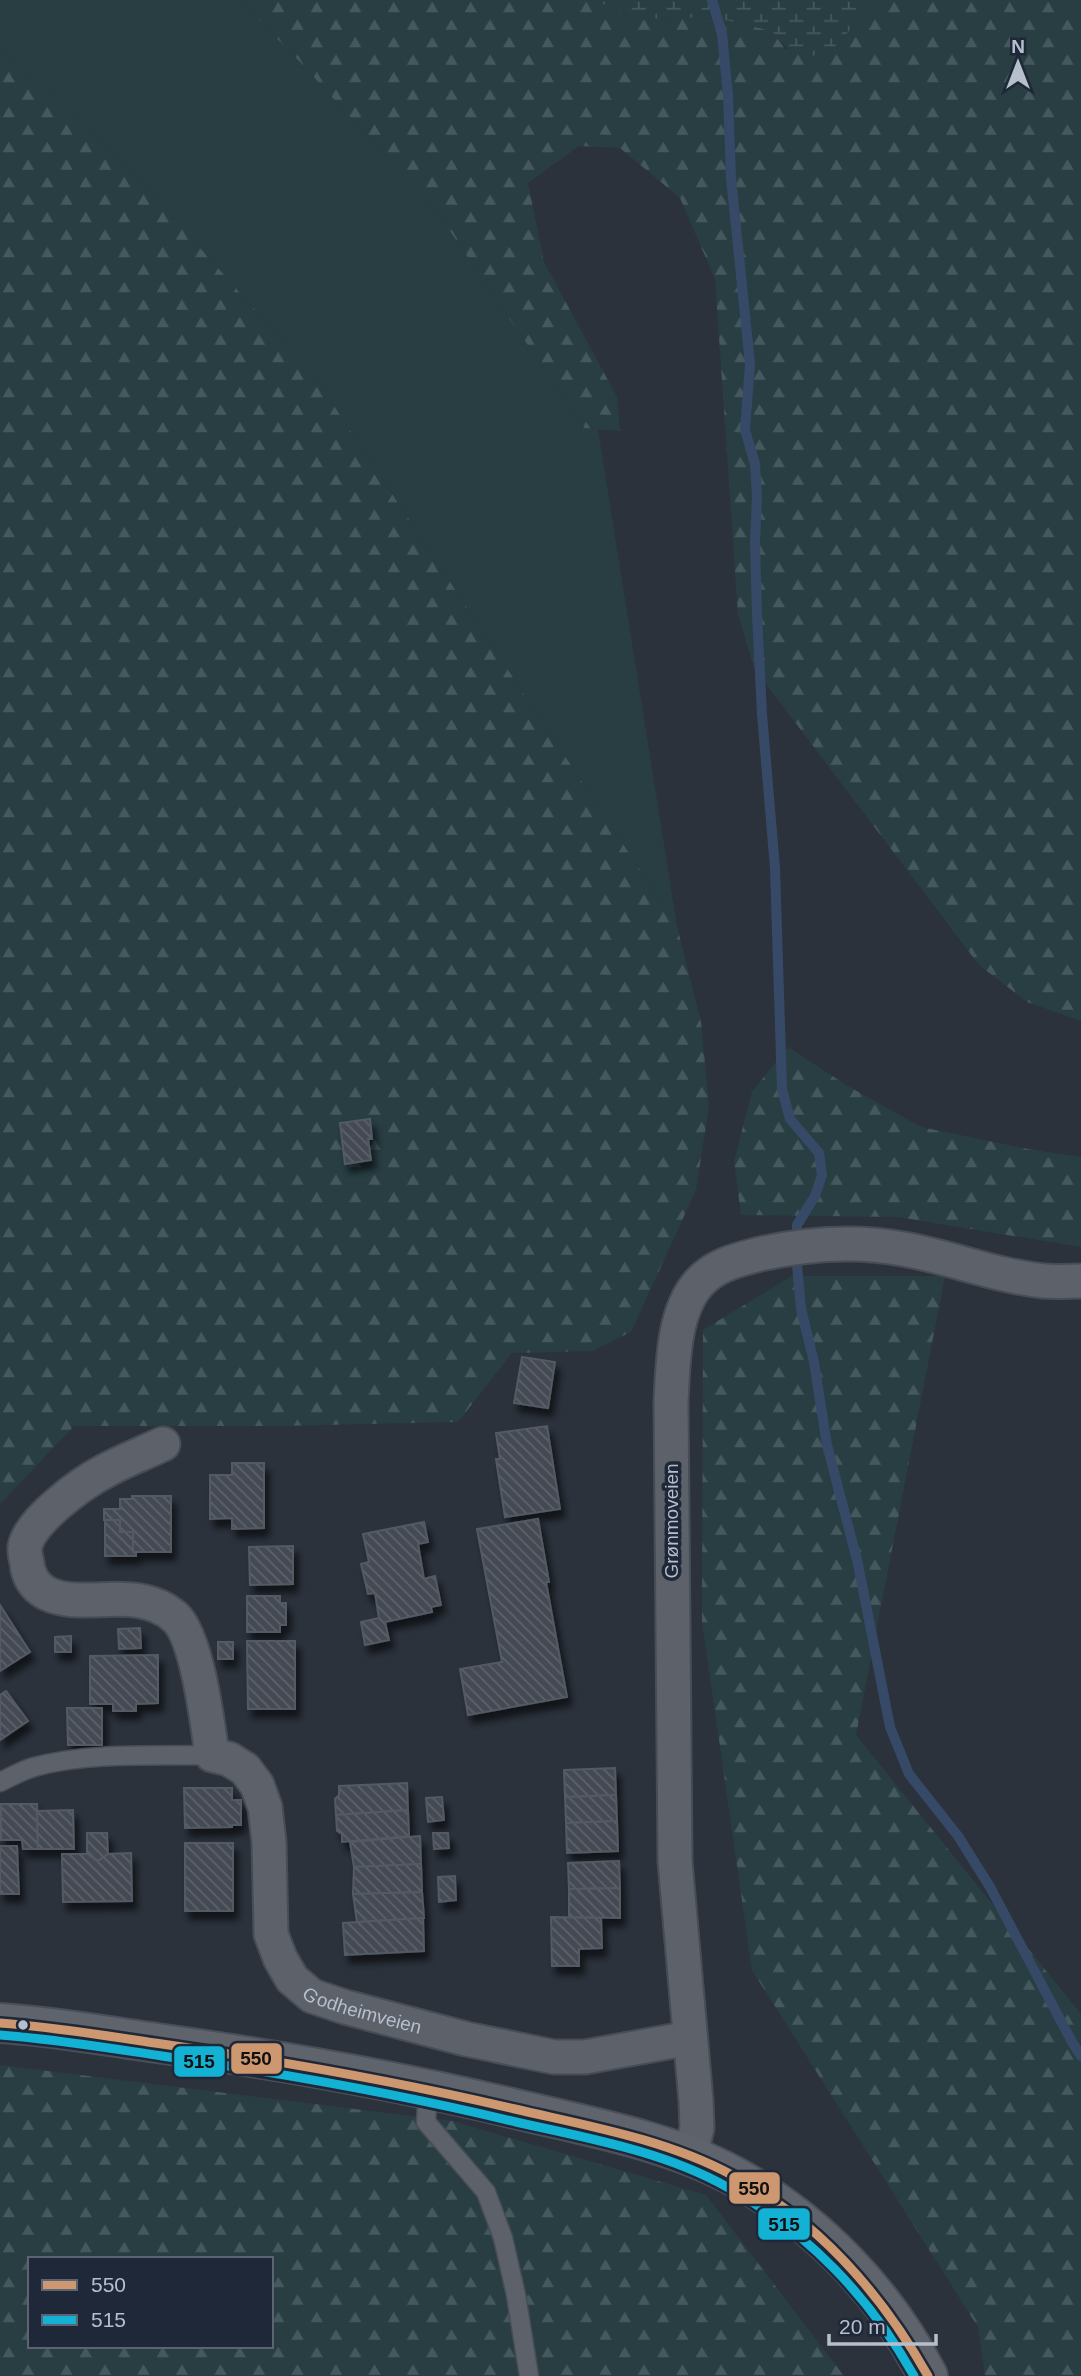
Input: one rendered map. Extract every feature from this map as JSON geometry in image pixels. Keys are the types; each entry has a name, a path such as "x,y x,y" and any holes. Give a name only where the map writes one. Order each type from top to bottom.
{"main road":[{"path":"0,2023 324,2068 556,2119 690,2157 731,2174 793,2214 820,2236 869,2287 900,2329 928,2376"}],"street":[{"name":"Grønmoveien","path":"690,2157 697,2128 675,1861 671,1402 674,1348 682,1315 697,1285 712,1271 732,1261 797,1246 828,1244 901,1248 1013,1276 1046,1281 1081,1281"},
{"path":"163,1444 103,1471 58,1504 31,1531 25,1546 27,1568 32,1582 46,1593 65,1598 135,1600 157,1605 176,1618 186,1631 198,1676 212,1755"},
{"name":"Godheimveien","path":"212,1755 229,1759 246,1769 257,1785 267,1819 271,1934 292,1979 312,1996 466,2039 554,2057 584,2057 690,2038"}],"lane":[{"name":"Godheimveien","path":"0,1782 32,1767 62,1761 212,1755"},
{"path":"428,2090 426,2122 486,2192 503,2238 516,2295 529,2376"}],"green space":[{"path":"0,0 239,0 301,63 437,212 584,428 598,429 677,926 315,377 137,177 0,46"},
{"path":"239,0 595,0 637,20 677,17 721,19 772,31 785,49 827,55 869,9 885,0 1081,0 1081,1021 1027,1002 979,965 754,668 738,614 715,279 680,198 620,148 579,146 528,183 544,262 617,397 620,431 584,428 437,212 301,63"},
{"path":"595,0 885,0 869,9 827,55 817,56 795,53 772,31 721,19 677,17 637,20"},
{"path":"0,46 137,177 315,377 677,926 701,1022 709,1106 696,1190 631,1332 592,1351 512,1353 458,1422 276,1426 74,1426 0,1504"},
{"path":"788,1047 846,1085 921,1127 1081,1157 1081,1247 898,1217 741,1215 734,1161 752,1092"},
{"path":"792,1276 945,1276 856,1735 1081,2014 1081,2376 985,2376 978,2327 752,1970 702,1621 703,1330"},
{"path":"0,2065 452,2121 706,2195 844,2376 0,2376"}],"building":[{"path":"370,1119 372,1139 368,1139 371,1160 345,1164 340,1123"},
{"path":"522,1357 555,1362 548,1408 514,1403"},
{"path":"547,1426 560,1509 505,1517 496,1459 500,1459 496,1433"},
{"path":"232,1463 264,1463 264,1528 232,1529 232,1518 210,1519 210,1475 232,1475"},
{"path":"132,1496 171,1496 171,1552 133,1552 133,1532 120,1532 120,1520 104,1520 104,1509 120,1509 120,1499 132,1499"},
{"path":"538,1519 549,1582 546,1582 567,1697 468,1715 460,1669 502,1662 477,1529"},
{"path":"105,1520 120,1520 120,1532 133,1532 133,1552 136,1552 136,1556 105,1556"},
{"path":"424,1522 428,1542 418,1544 424,1579 435,1576 441,1605 431,1607 432,1612 385,1622 389,1640 365,1645 361,1622 379,1618 375,1593 368,1594 361,1564 369,1562 363,1534"},
{"path":"293,1546 293,1584 250,1585 249,1547"},
{"path":"247,1596 280,1596 280,1603 286,1603 286,1625 280,1625 280,1632 247,1632"},
{"path":"0,1605 30,1652 0,1671"},
{"path":"140,1628 141,1648 119,1649 118,1629"},
{"path":"71,1636 71,1652 55,1652 55,1637"},
{"path":"247,1641 295,1641 295,1709 248,1709"},
{"path":"218,1642 233,1642 233,1659 218,1659"},
{"path":"158,1655 158,1703 136,1704 136,1711 113,1711 113,1704 90,1704 90,1656"},
{"path":"6,1691 28,1721 0,1740 0,1695"},
{"path":"67,1708 102,1708 102,1745 68,1745"},
{"path":"615,1768 616,1795 565,1797 564,1770"},
{"path":"407,1783 408,1810 336,1815 335,1799 339,1795 339,1786"},
{"path":"184,1788 232,1788 232,1800 241,1800 241,1825 185,1828"},
{"path":"616,1795 617,1821 566,1823 565,1797"},
{"path":"442,1797 444,1820 428,1822 426,1798"},
{"path":"1,1804 37,1804 38,1849 23,1849 22,1840 1,1840"},
{"path":"73,1810 74,1849 38,1849 37,1811"},
{"path":"408,1810 409,1836 342,1842 342,1834 337,1831 336,1815"},
{"path":"617,1821 618,1851 567,1853 566,1823"},
{"path":"87,1833 107,1833 108,1854 98,1861 87,1854"},
{"path":"433,1833 448,1833 449,1848 434,1849"},
{"path":"420,1836 421,1864 354,1867 350,1842"},
{"path":"185,1843 233,1843 233,1911 185,1911"},
{"path":"0,1846 17,1846 19,1894 0,1894"},
{"path":"131,1853 132,1901 63,1902 62,1854 87,1854 98,1861 108,1854"},
{"path":"619,1861 620,1888 569,1889 568,1863"},
{"path":"421,1864 422,1892 353,1894 354,1867"},
{"path":"455,1876 456,1900 439,1902 438,1877"},
{"path":"620,1888 620,1918 569,1917 569,1889"},
{"path":"422,1892 424,1918 357,1922 353,1894"},
{"path":"551,1917 601,1918 602,1948 579,1949 579,1966 552,1966"},
{"path":"423,1918 424,1951 345,1955 343,1923"}],"waterway":[{"path":"712,0 722,34 728,95 731,178 750,364 745,430 755,464 757,497 757,614 775,868 782,1089 790,1119 819,1153 822,1175 815,1196 797,1225 801,1309 814,1362 827,1445 858,1564 890,1727 909,1774 958,1836 990,1887 1081,2056"}],"transit line":[{"name":"550","path":"0,2023 61,2029 207,2051 384,2081 598,2128 680,2152 732,2175 763,2193 819,2236 868,2288 890,2316 928,2376"},
{"name":"515","path":"0,2035 102,2047 340,2085 597,2140 677,2164 727,2187 784,2224 810,2245 857,2293 897,2347 914,2376"}]}
